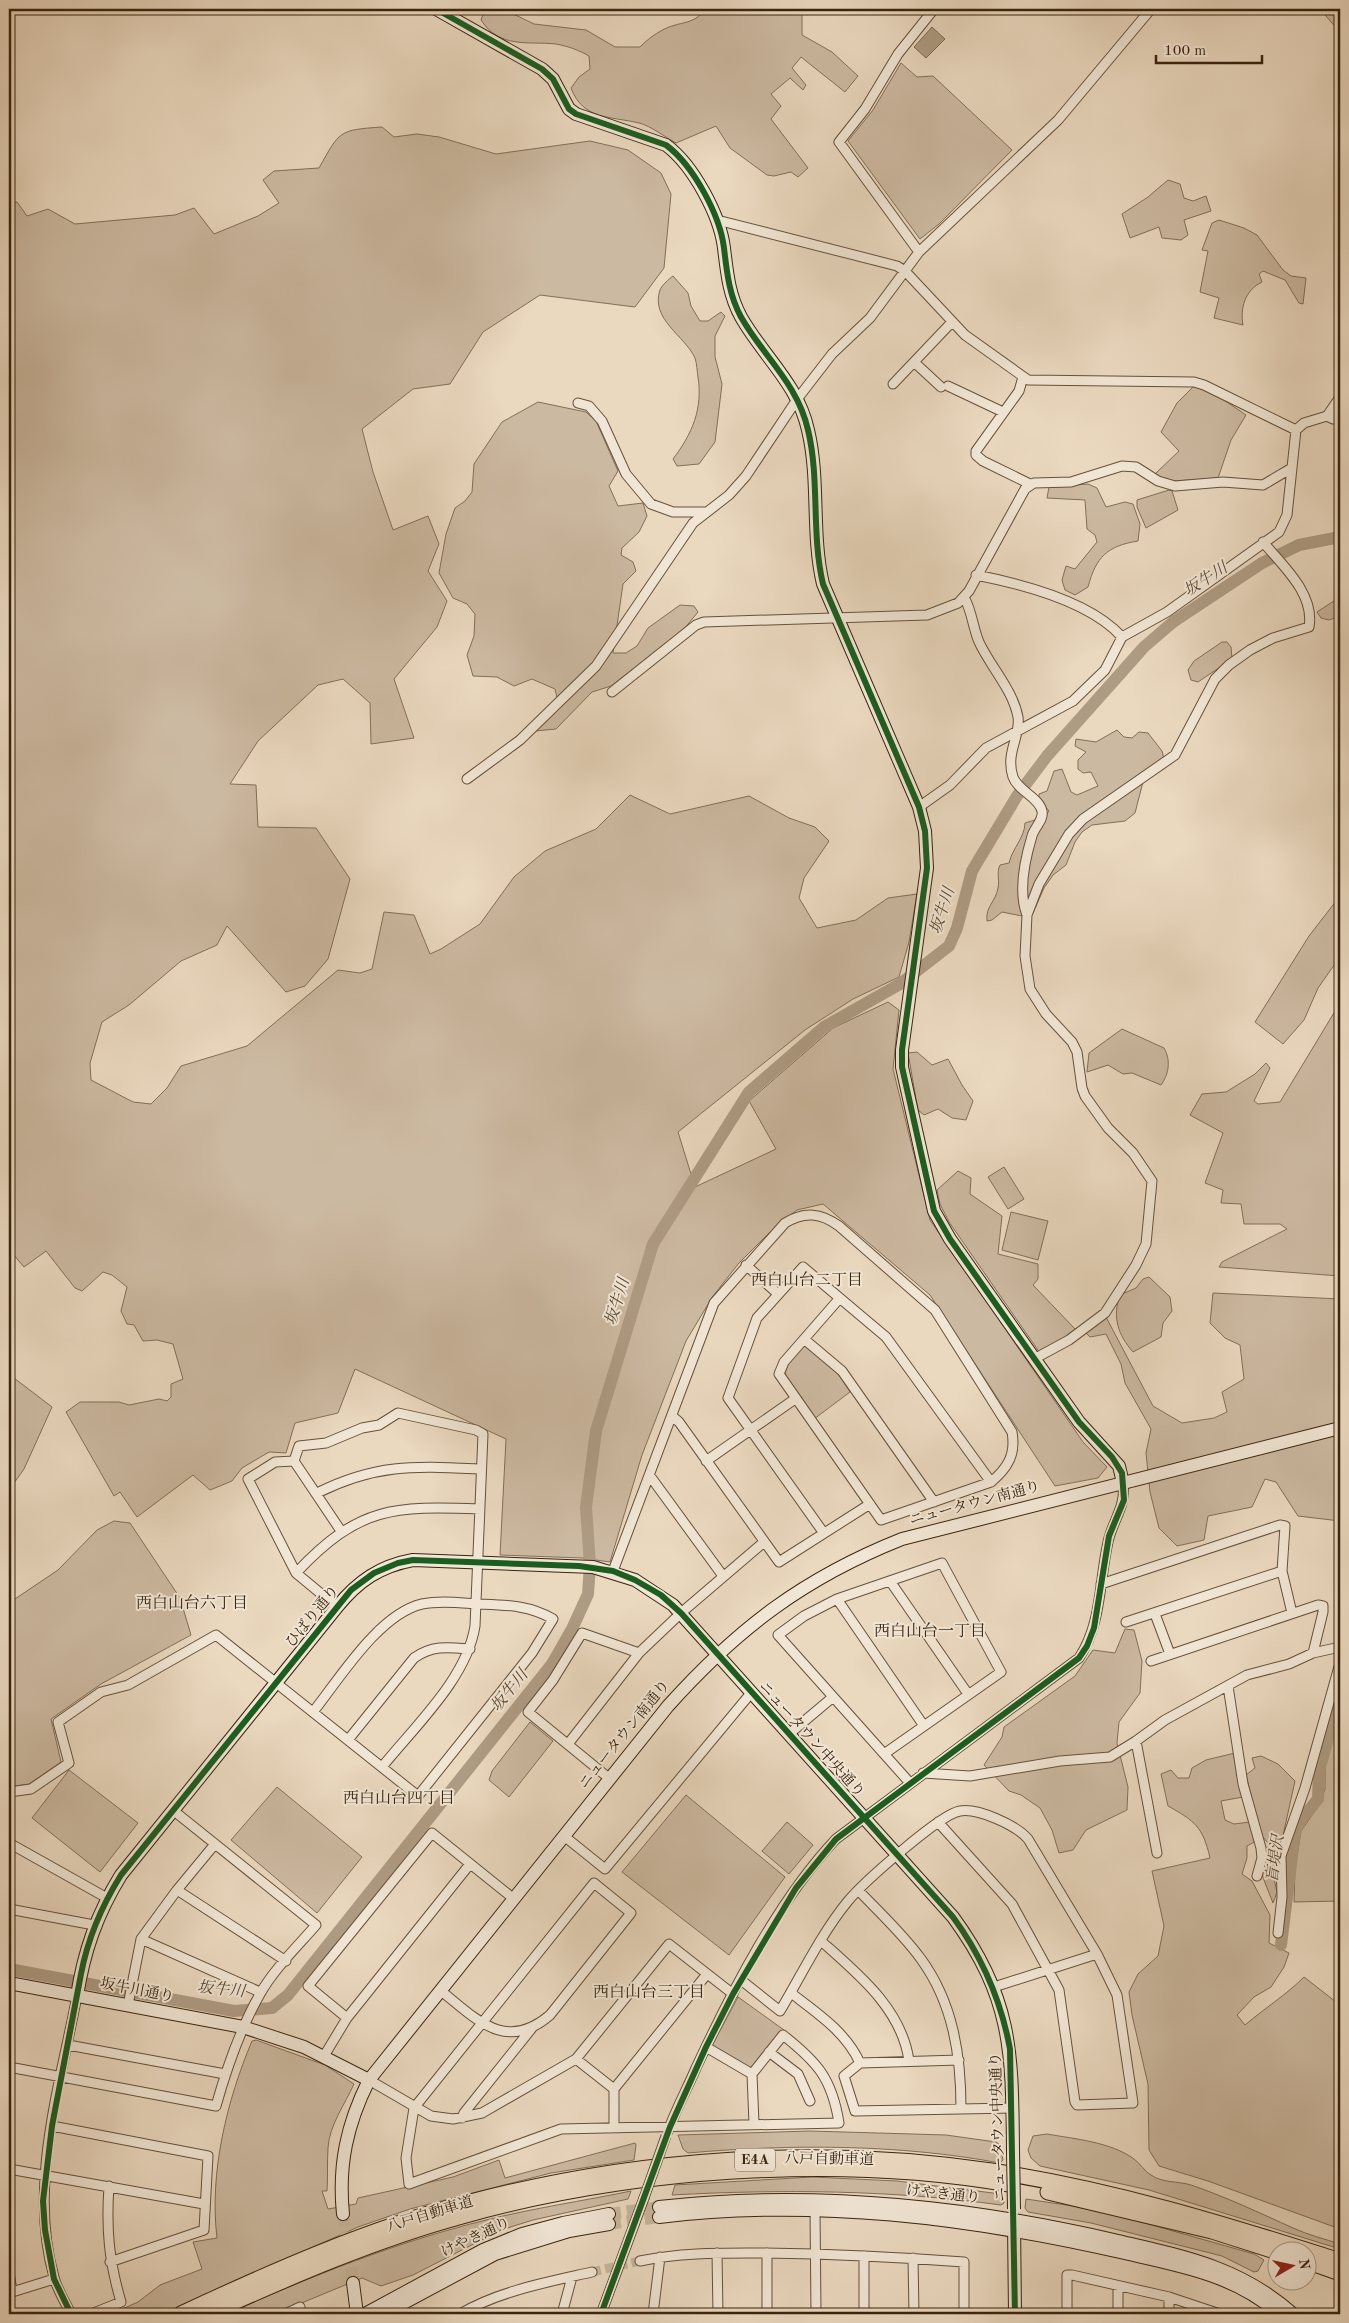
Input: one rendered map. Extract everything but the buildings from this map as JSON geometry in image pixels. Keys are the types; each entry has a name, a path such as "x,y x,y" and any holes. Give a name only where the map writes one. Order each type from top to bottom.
{"highway":[{"name":"八戸自動車道","path":"181,2314 342,2245 466,2203 591,2176 714,2162 858,2159 990,2171 1129,2198 1217,2222 1340,2261"},
{"name":"八戸自動車道","path":"207,2314 320,2265 394,2237 462,2216 522,2201 603,2185 727,2172 852,2170 994,2182 1125,2208 1212,2231 1266,2249"},
{"path":"1316,2265 1340,2273"}],"street":[{"path":"436,9 542,69 553,79 569,109 576,114 656,142 676,153 717,220 732,299 741,318 776,363 798,398 805,416 812,450 818,564 823,584 836,618 919,807 925,831 927,868 902,1050 907,1094 934,1211 950,1239 1079,1422 1119,1466 1123,1483 1124,1500 1109,1536 1094,1628 1087,1646 1079,1658 836,1839 812,1866 796,1888 733,1994 706,2047 666,2136 601,2314"},
{"path":"920,252 839,142 865,108 898,54 934,9"},
{"path":"467,780 520,740 596,666 693,523 729,494 746,476 798,398 832,354 870,318 920,252 1058,120 1151,9"},
{"path":"717,220 852,253 905,271 951,323 1023,377 1034,381 1194,382 1204,385 1296,430"},
{"path":"893,384 951,323"},
{"path":"914,362 944,386 1003,412"},
{"path":"1023,377 1019,391 978,447 976,455 983,461 1030,484"},
{"path":"1327,416 1340,397"},
{"path":"578,402 589,406 602,421 626,474 651,504 673,512 707,512"},
{"path":"919,807 950,785 986,748 1073,701 1099,678 1110,662 1122,637 1167,612 1279,532 1284,524 1296,430 1304,423 1327,416 1333,418 1340,417"},
{"path":"612,692 696,625 704,622 927,616 965,598 1025,489 1030,484 1071,482 1116,467 1130,466 1169,485 1222,482 1256,486 1268,483 1290,469"},
{"path":"1034,1359 1069,1340 1105,1313 1136,1265 1146,1244 1152,1181 1133,1153 1108,1128 1085,1096 1075,1047 1046,1014 1030,989 1025,956 1027,915 1039,884 1069,834 1083,819 1175,755 1216,679 1229,665 1250,650 1273,638 1309,627 1311,613 1301,589 1263,542"},
{"path":"976,575 1070,602 1098,617 1122,637"},
{"path":"965,598 980,644 1015,706 1018,718 1011,755 1013,776 1017,785 1039,804 1042,811 1042,816 1032,834 1023,886 1024,906 1027,915"},
{"path":"609,1570 650,1476 714,1304 746,1265 785,1223 795,1217 814,1214 824,1217 839,1226 932,1306 1012,1432 1014,1448 1009,1464 1003,1473 991,1482 884,1521 870,1504 779,1374 784,1362 839,1298"},
{"path":"746,1265 778,1294"},
{"path":"823,1532 728,1395 757,1318 803,1267 886,1337 991,1482"},
{"path":"804,1339 842,1371 934,1502"},
{"path":"706,1461 795,1398"},
{"path":"294,1461 299,1446 326,1443 362,1428 379,1425 398,1412 476,1430 483,1434 475,1626 470,1649 452,1681 382,1767"},
{"path":"672,1416 779,1562 823,1532 870,1504"},
{"name":"ニュータウン南通り","path":"344,2214 341,2184 345,2139 352,2116 369,2080 668,1706 717,1654 754,1622 807,1584 872,1552 935,1530 1340,1428"},
{"path":"294,1461 342,1531"},
{"path":"294,1461 275,1462 248,1481 296,1573 337,1607"},
{"path":"317,1493 355,1476 399,1467 481,1469"},
{"path":"650,1476 723,1576"},
{"path":"296,1573 319,1549 342,1531 371,1517 409,1508 480,1509"},
{"path":"1102,1584 1280,1525 1286,1528 1282,1571 1292,1613"},
{"path":"568,1744 639,1653 681,1613 764,1542"},
{"name":"ひばり通り","path":"77,1993 94,1925 107,1898 121,1876 337,1607 360,1583 374,1573 398,1563 426,1559 584,1566 609,1570 650,1588 681,1613 717,1654"},
{"path":"884,1754 1000,1672 942,1563 837,1599 804,1616 778,1635 833,1697 884,1754 910,1783"},
{"path":"1126,1622 1156,1614 1282,1571"},
{"path":"890,1581 968,1694"},
{"path":"837,1599 924,1726"},
{"path":"9,1792 31,1789 69,1763 58,1722 102,1692 128,1685 216,1636 418,1796 532,1653 553,1619 527,1607 439,1602 421,1605 394,1616 379,1630 313,1712"},
{"path":"1151,1661 1318,1605 1322,1606 1313,1653"},
{"path":"1156,1614 1170,1654"},
{"path":"610,1779 528,1712 553,1680 582,1633 639,1653"},
{"path":"923,1773 970,1776 1060,1761 1100,1759 1119,1752 1165,1720 1247,1675 1289,1664 1313,1653 1340,1647"},
{"path":"348,1740 414,1658 433,1648 470,1649"},
{"name":"ニュータウン中央通り","path":"717,1654 953,1917 978,1954 994,1987 1006,2027 1010,2049 1013,2108 1015,2314"},
{"path":"1278,1933 1282,1898 1281,1856 1305,1788 1340,1663"},
{"path":"1228,1686 1243,1784 1262,1858 1257,1876"},
{"path":"564,1836 605,1869 751,1693"},
{"path":"789,1734 833,1697"},
{"path":"1136,1741 1157,1853"},
{"path":"741,1980 780,2011 820,1941 858,1890 897,1856 938,1822 950,1813 968,1810 1020,1830 1037,1853 1097,1954 1117,1995 1133,2103 1077,2105 1075,2102 1063,2002 1049,1970 1012,1904 938,1822"},
{"path":"9,2067 216,2106 225,2074 243,2027 260,1992 316,1925 174,1811"},
{"path":"347,2018 308,1986 432,1832 514,1899"},
{"path":"9,1843 107,1898"},
{"path":"128,2002 141,1939 177,1890 215,1844"},
{"path":"324,2056 347,2018 470,1864"},
{"path":"462,2118 532,2028 550,2015 631,1913 594,1883 414,2108 406,2158 410,2184 561,2129 839,2123 834,2096 828,2082 809,2055 783,2035 752,2074 754,2124"},
{"path":"177,1890 286,1961"},
{"path":"858,1890 908,1943 931,1976 951,2019 959,2060 961,2109"},
{"path":"9,1909 94,1925"},
{"path":"141,1939 260,1992"},
{"path":"820,1941 856,1972 884,2003 902,2036 909,2061"},
{"path":"369,2080 414,2108 431,2116 462,2118 488,2110 576,2059 669,1944 733,1994"},
{"path":"994,1987 1097,1954"},
{"path":"614,2128 614,2089 708,1974"},
{"name":"坂牛川通り","path":"9,1983 128,2002 243,2027 324,2056 369,2080"},
{"path":"440,1990 482,2023 498,2032 521,2032 532,2028"},
{"path":"71,2314 54,2279 44,2218 45,2174 52,2126 77,1993"},
{"path":"791,1993 829,2023 845,2039 860,2063"},
{"path":"68,2045 225,2074"},
{"path":"706,2047 752,2074"},
{"path":"769,2052 798,2074 810,2101"},
{"path":"576,2059 614,2089"},
{"path":"959,2060 860,2063 844,2076 855,2111 1013,2108"},
{"path":"52,2126 208,2156 204,2230 110,2262"},
{"path":"9,2169 204,2204"},
{"path":"91,2314 121,2302 110,2262 106,2225 109,2186"},
{"name":"けやき通り","path":"1279,2314 1246,2290 1198,2270 1065,2239 1014,2220 815,2210 659,2212 740,2201 798,2201 908,2208 1014,2220 1062,2229 1209,2264 1255,2285 1293,2314"},
{"path":"815,2210 816,2314"},
{"name":"けやき通り","path":"365,2314 483,2250 522,2234 563,2223 609,2219 495,2254 383,2314"},
{"path":"717,2253 718,2314"},
{"path":"640,2261 660,2257 717,2253 815,2253 964,2262 964,2314"},
{"path":"767,2253 767,2314"},
{"path":"864,2256 864,2314"},
{"path":"653,2314 660,2257"},
{"path":"913,2258 914,2314"},
{"path":"9,2271 11,2293 54,2279"},
{"path":"460,2314 526,2288 592,2272"},
{"path":"1067,2314 1067,2275 1169,2297 1220,2314"},
{"path":"562,2314 572,2277"},
{"path":"353,2283 357,2314"},
{"path":"1118,2286 1118,2314"},
{"path":"1169,2297 1169,2314"},
{"path":"285,2314 300,2307 301,2314"}],"shaded area":[{"path":"485,9 503,9 534,24 586,30 615,47 640,47 661,31 693,20 706,9 793,9 802,13 802,35 832,52 858,76 845,92 801,57 792,68 806,85 803,90 790,78 771,94 781,106 771,119 808,168 798,177 791,172 774,176 767,175 730,148 716,126 676,143 644,124 599,115 590,111 576,98 571,88 579,77 590,69 589,56 577,50 556,44 515,42 497,36 481,20"},
{"path":"1320,9 1340,9 1340,31 1338,30"},
{"path":"932,27 945,39 926,58 914,47"},
{"path":"901,63 917,77 933,76 1012,150 939,224 920,239 848,141 873,110"},
{"path":"382,127 394,137 417,134 439,137 496,154 590,141 628,150 661,173 671,194 664,268 635,307 540,295 483,332 450,384 413,389 362,429 373,472 393,530 428,516 439,544 428,571 447,601 437,627 394,679 414,738 371,744 370,703 343,679 318,685 258,741 230,784 256,785 258,827 316,828 350,879 328,959 305,986 286,992 227,926 217,945 181,961 129,1005 102,1022 90,1063 91,1080 133,1102 151,1104 167,1088 181,1066 247,1046 338,970 360,973 372,969 384,912 414,915 430,954 441,949 480,924 514,877 545,851 596,829 630,795 670,814 749,796 789,818 815,827 829,841 804,878 799,898 817,928 856,920 888,898 917,894 909,942 899,977 853,999 805,1030 678,1132 695,1187 776,1149 749,1101 833,1028 888,1002 899,1010 893,1069 930,1220 1083,1442 1107,1467 1098,1478 1055,1486 930,1295 823,1204 797,1210 776,1226 739,1263 713,1296 686,1341 642,1455 610,1562 582,1558 500,1555 506,1439 355,1369 338,1413 295,1423 286,1453 269,1452 242,1468 232,1481 210,1490 193,1475 137,1517 120,1492 114,1496 66,1412 80,1402 119,1402 129,1405 159,1399 167,1401 171,1397 171,1384 183,1379 173,1344 157,1340 143,1341 134,1325 127,1324 121,1311 127,1287 112,1275 103,1272 82,1291 75,1288 46,1251 24,1267 13,1254 9,1256 9,203 17,202 27,216 48,209 75,224 175,215 194,208 214,234 258,216 279,203 263,180 274,171 319,168 332,146 342,135 357,129"},
{"path":"1168,180 1180,184 1184,198 1193,201 1206,196 1211,211 1184,220 1188,235 1181,240 1162,238 1159,227 1130,238 1122,214 1148,197"},
{"path":"1219,220 1244,228 1257,235 1283,270 1291,276 1306,278 1303,304 1299,303 1285,280 1263,271 1259,274 1262,282 1251,290 1245,300 1242,312 1243,325 1214,318 1219,298 1200,292 1208,251 1202,250 1212,223"},
{"path":"673,276 688,293 691,306 700,321 708,321 721,312 725,316 715,336 715,357 722,384 715,442 699,464 677,466 673,459 691,431 699,400 699,389 695,358 670,327 660,310 658,300 660,290"},
{"path":"1194,386 1218,396 1246,415 1231,440 1218,478 1173,481 1154,475 1179,451 1161,432 1177,403"},
{"path":"538,402 586,412 596,421 618,471 609,486 618,506 643,503 647,516 639,532 622,548 621,555 633,562 636,571 623,584 613,653 626,653 637,646 648,628 680,605 694,606 698,612 684,629 611,686 592,692 556,729 535,731 559,706 555,689 532,679 514,686 497,677 473,676 467,655 474,636 475,614 467,604 453,598 439,573 446,534 455,508 465,501 472,492 474,464 502,422"},
{"path":"1088,484 1097,488 1106,507 1125,502 1133,504 1140,524 1138,541 1118,546 1104,555 1095,568 1088,587 1075,595 1065,590 1062,580 1066,566 1075,569 1097,542 1095,535 1087,529 1085,500 1047,498 1049,487"},
{"path":"1169,490 1172,491 1178,510 1146,528 1137,507 1137,500"},
{"path":"1340,597 1340,616 1329,620 1321,618 1317,612"},
{"path":"1222,642 1227,642 1231,647 1232,659 1198,682 1191,680 1188,670 1194,661"},
{"path":"1117,730 1124,737 1132,738 1139,732 1148,733 1162,751 1164,759 1143,782 1135,813 1125,821 1092,825 1082,832 1075,842 1066,865 1053,875 1044,888 1033,913 1022,916 1002,912 992,920 987,921 989,908 998,888 1000,865 1009,863 1023,833 1025,823 1045,817 1049,811 1039,799 1039,794 1047,791 1054,771 1062,769 1071,792 1077,795 1098,786 1091,772 1083,773 1078,769 1078,760 1086,752 1075,746 1076,739 1096,742"},
{"path":"1340,896 1340,962 1337,961 1318,988 1304,1020 1283,1044 1255,1022 1309,936"},
{"path":"1340,1003 1340,1276 1219,1267 1222,1262 1287,1229 1280,1224 1244,1224 1241,1204 1221,1203 1223,1190 1205,1183 1223,1133 1190,1115 1202,1094 1226,1092 1255,1074 1266,1063 1270,1068 1254,1101 1258,1104 1280,1102"},
{"path":"1122,1029 1164,1048 1168,1057 1168,1067 1161,1085 1132,1073 1123,1074 1108,1065 1087,1072 1089,1053"},
{"path":"917,1052 932,1065 948,1059 973,1101 966,1120 952,1118 938,1109 924,1115 918,1110 908,1053"},
{"path":"1004,1167 1024,1199 1008,1209 988,1177"},
{"path":"958,1171 971,1178 970,1194 1002,1216 998,1254 1038,1264 1038,1279 1033,1285 1076,1330 1040,1353 949,1222 940,1204 937,1190"},
{"path":"1011,1212 1048,1221 1038,1260 1002,1250"},
{"path":"1149,1277 1170,1297 1172,1311 1163,1323 1161,1337 1133,1352 1120,1332 1117,1318 1118,1303 1120,1295 1136,1288 1143,1279"},
{"path":"1213,1293 1340,1299 1340,1521 1298,1516 1276,1482 1265,1479 1252,1507 1208,1516 1204,1540 1177,1546 1159,1528 1150,1492 1146,1453 1151,1429 1125,1383 1121,1364 1106,1334 1090,1337 1085,1332 1106,1317 1153,1406 1182,1423 1214,1418 1227,1412 1222,1392 1244,1379 1240,1345 1225,1338 1210,1323"},
{"path":"805,1345 839,1375 850,1392 814,1419 786,1377 789,1364"},
{"path":"9,1377 14,1378 52,1407 24,1469 9,1490"},
{"path":"114,1521 130,1523 180,1598 191,1635 101,1684 51,1719 61,1762 29,1784 9,1787 9,1603 58,1570 97,1530"},
{"path":"1125,1629 1134,1630 1142,1661 1140,1693 1119,1722 1117,1743 1128,1787 1127,1810 1086,1830 1073,1850 1059,1853 1052,1830 1040,1808 1021,1795 1009,1791 984,1765 1002,1737 1004,1727 1075,1676 1093,1650 1115,1653"},
{"path":"530,1722 553,1741 509,1797 489,1780 492,1771"},
{"path":"1340,1735 1340,1901 1294,1902 1295,1868 1301,1831 1319,1805 1325,1789 1325,1767 1332,1739"},
{"path":"1235,1753 1243,1797 1221,1801 1225,1820 1234,1824 1250,1822 1256,1841 1247,1846 1247,1858 1242,1874 1252,1881 1270,1915 1269,1943 1289,1953 1284,1967 1271,1987 1254,1997 1237,2015 1245,2025 1304,1977 1336,2002 1340,2024 1340,2157 1337,2163 1340,2177 1340,2229 1208,2181 1159,2166 1149,2150 1148,2084 1132,2015 1129,1992 1138,1974 1158,1956 1164,1926 1152,1871 1210,1858 1201,1832 1185,1816 1168,1806 1161,1774 1171,1770 1178,1778 1189,1778 1192,1768 1206,1760"},
{"path":"1261,1756 1278,1764 1295,1781 1282,1840 1276,1854 1274,1879 1277,1892 1273,1903 1262,1875 1268,1843 1261,1835 1246,1775 1255,1768 1252,1758"},
{"path":"69,1770 138,1823 100,1872 32,1818"},
{"path":"277,1787 362,1857 317,1913 231,1840"},
{"path":"686,1795 785,1877 729,1955 622,1872"},
{"path":"787,1822 813,1845 789,1874 762,1851"},
{"path":"738,1997 784,2030 753,2068 750,2069 714,2048 713,2044"},
{"path":"256,2040 325,2065 354,2084 334,2123 329,2140 327,2191 322,2191 328,2209 356,2204 358,2198 453,2177 499,2160 505,2178 635,2143 634,2160 551,2173 410,2209 358,2227 164,2314 111,2314 138,2302 160,2285 202,2269 193,2242 217,2238 216,2188 222,2137 243,2064 252,2041"},
{"path":"810,2131 946,2135 996,2142 1000,2145 1003,2160 1000,2163 923,2152 805,2147 688,2153 683,2149 678,2135"},
{"path":"1047,2134 1092,2142 1115,2149 1134,2159 1146,2172 1155,2178 1191,2185 1243,2205 1311,2235 1340,2244 1340,2249 1316,2240 1149,2190 1040,2166 1031,2158 1028,2150 1033,2136"},
{"path":"812,2177 897,2181 993,2193 1003,2195 1004,2203 1001,2205 919,2196 836,2192 672,2195 675,2185"},
{"path":"631,2191 628,2199 533,2220 501,2230 413,2275 381,2286 362,2278 275,2314 227,2314 322,2273 387,2249 504,2216"},
{"path":"1026,2199 1073,2206 1124,2217 1254,2254 1264,2260 1258,2271 1254,2272 1222,2256 1091,2223 1028,2212 1025,2208"}],"waterway":[{"name":"坂牛川","path":"9,1969 234,2011 272,2008 288,1995 552,1664 572,1629 588,1594 590,1565 586,1507 596,1431 653,1244 749,1092 824,1027 900,984 949,946 957,928 972,871 1017,796 1047,756 1144,647 1173,622 1262,563 1299,545 1340,537"},
{"name":"盲堤沢","path":"1281,1945 1295,1832 1300,1821 1318,1799 1319,1771 1340,1696"}],"tunnel":[{"path":"609,2214 659,2207"},
{"path":"343,2214 353,2283"},
{"path":"609,2224 659,2217"},
{"path":"592,2272 640,2261"}],"cycle path":[{"path":"436,9 542,69 553,79 569,109 576,114 666,145 686,165 711,206 721,235 729,284 737,309 750,331 788,384 803,414 812,449 817,545 823,584 919,807 925,831 927,868 902,1050 902,1067 934,1211 950,1239 1079,1422 1112,1457 1122,1473 1124,1500 1109,1536 1094,1628 1087,1646 1079,1658 836,1839 796,1888 733,1994 706,2047 670,2127 601,2314"},
{"path":"71,2314 54,2279 45,2230 43,2201 52,2126 81,1974 87,1947 101,1911 121,1875 351,1590 374,1573 398,1563 413,1560 579,1566 613,1571 635,1580 661,1595 681,1613 953,1917 964,1932 989,1980 1002,2013 1010,2049 1015,2314"}],"district":[{"name":"西白山台二丁目","path":"807,1281"},
{"name":"西白山台六丁目","path":"192,1604"},
{"name":"西白山台一丁目","path":"930,1632"},
{"name":"西白山台四丁目","path":"399,1799"},
{"name":"西白山台三丁目","path":"649,1993"}]}
